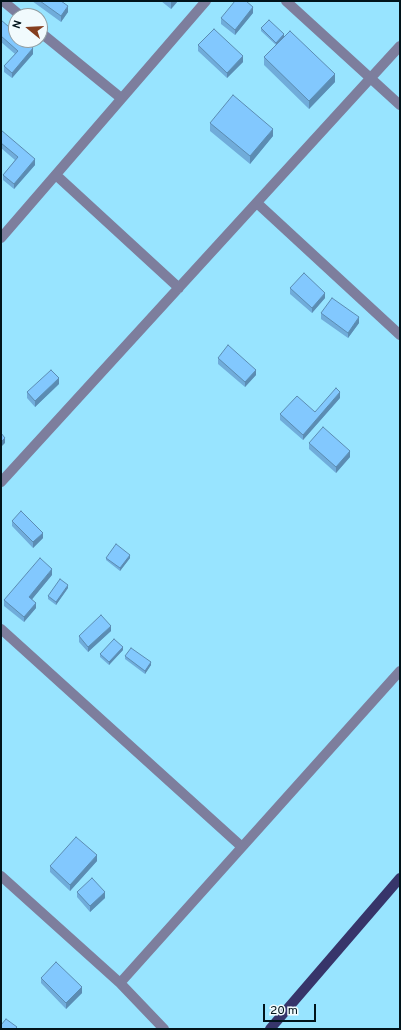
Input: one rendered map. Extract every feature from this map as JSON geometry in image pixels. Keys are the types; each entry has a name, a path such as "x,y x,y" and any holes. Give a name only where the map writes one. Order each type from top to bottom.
{"main road":[{"path":"270,1029 400,878"}],"street":[{"path":"3,1 11,8"},
{"path":"1,238 206,1"},
{"path":"286,1 400,105"},
{"path":"48,39 121,98"},
{"path":"1,482 400,46"},
{"path":"56,175 179,288"},
{"path":"257,203 400,336"},
{"path":"1,629 242,847"},
{"path":"120,983 400,671"},
{"path":"1,876 120,983 164,1029"}],"building":[{"path":"40,1 61,1 68,6 61,16"},
{"path":"235,1 246,1 253,7 235,30 221,18"},
{"path":"1,20 8,26 8,42 1,36"},
{"path":"269,20 284,34 276,43 261,28"},
{"path":"214,29 243,56 227,73 198,45"},
{"path":"290,31 335,74 309,101 264,57"},
{"path":"15,48 33,48 12,73 4,66 18,51"},
{"path":"233,95 273,129 250,156 210,123"},
{"path":"1,130 35,159 14,184 3,175 18,157 1,143"},
{"path":"304,273 325,293 312,308 290,288"},
{"path":"332,298 359,317 348,333 321,313"},
{"path":"228,345 256,370 245,382 218,358"},
{"path":"51,370 59,378 35,401 27,392"},
{"path":"336,388 340,392 303,435 280,414 297,396 315,412"},
{"path":"323,427 350,451 336,467 309,443"},
{"path":"1,433 5,438 1,442"},
{"path":"21,511 43,533 33,542 12,521"},
{"path":"116,544 130,555 120,568 106,558"},
{"path":"40,558 52,569 29,597 36,603 24,617 4,600"},
{"path":"60,579 68,585 56,602 48,596"},
{"path":"101,615 111,626 88,647 79,636"},
{"path":"114,639 123,647 109,662 100,654"},
{"path":"131,648 151,662 145,671 125,656"},
{"path":"76,837 97,855 70,885 50,866"},
{"path":"92,878 105,892 90,906 77,892"},
{"path":"56,962 82,987 66,1003 41,978"},
{"path":"6,1019 17,1027 15,1029 1,1029 1,1025"}]}
